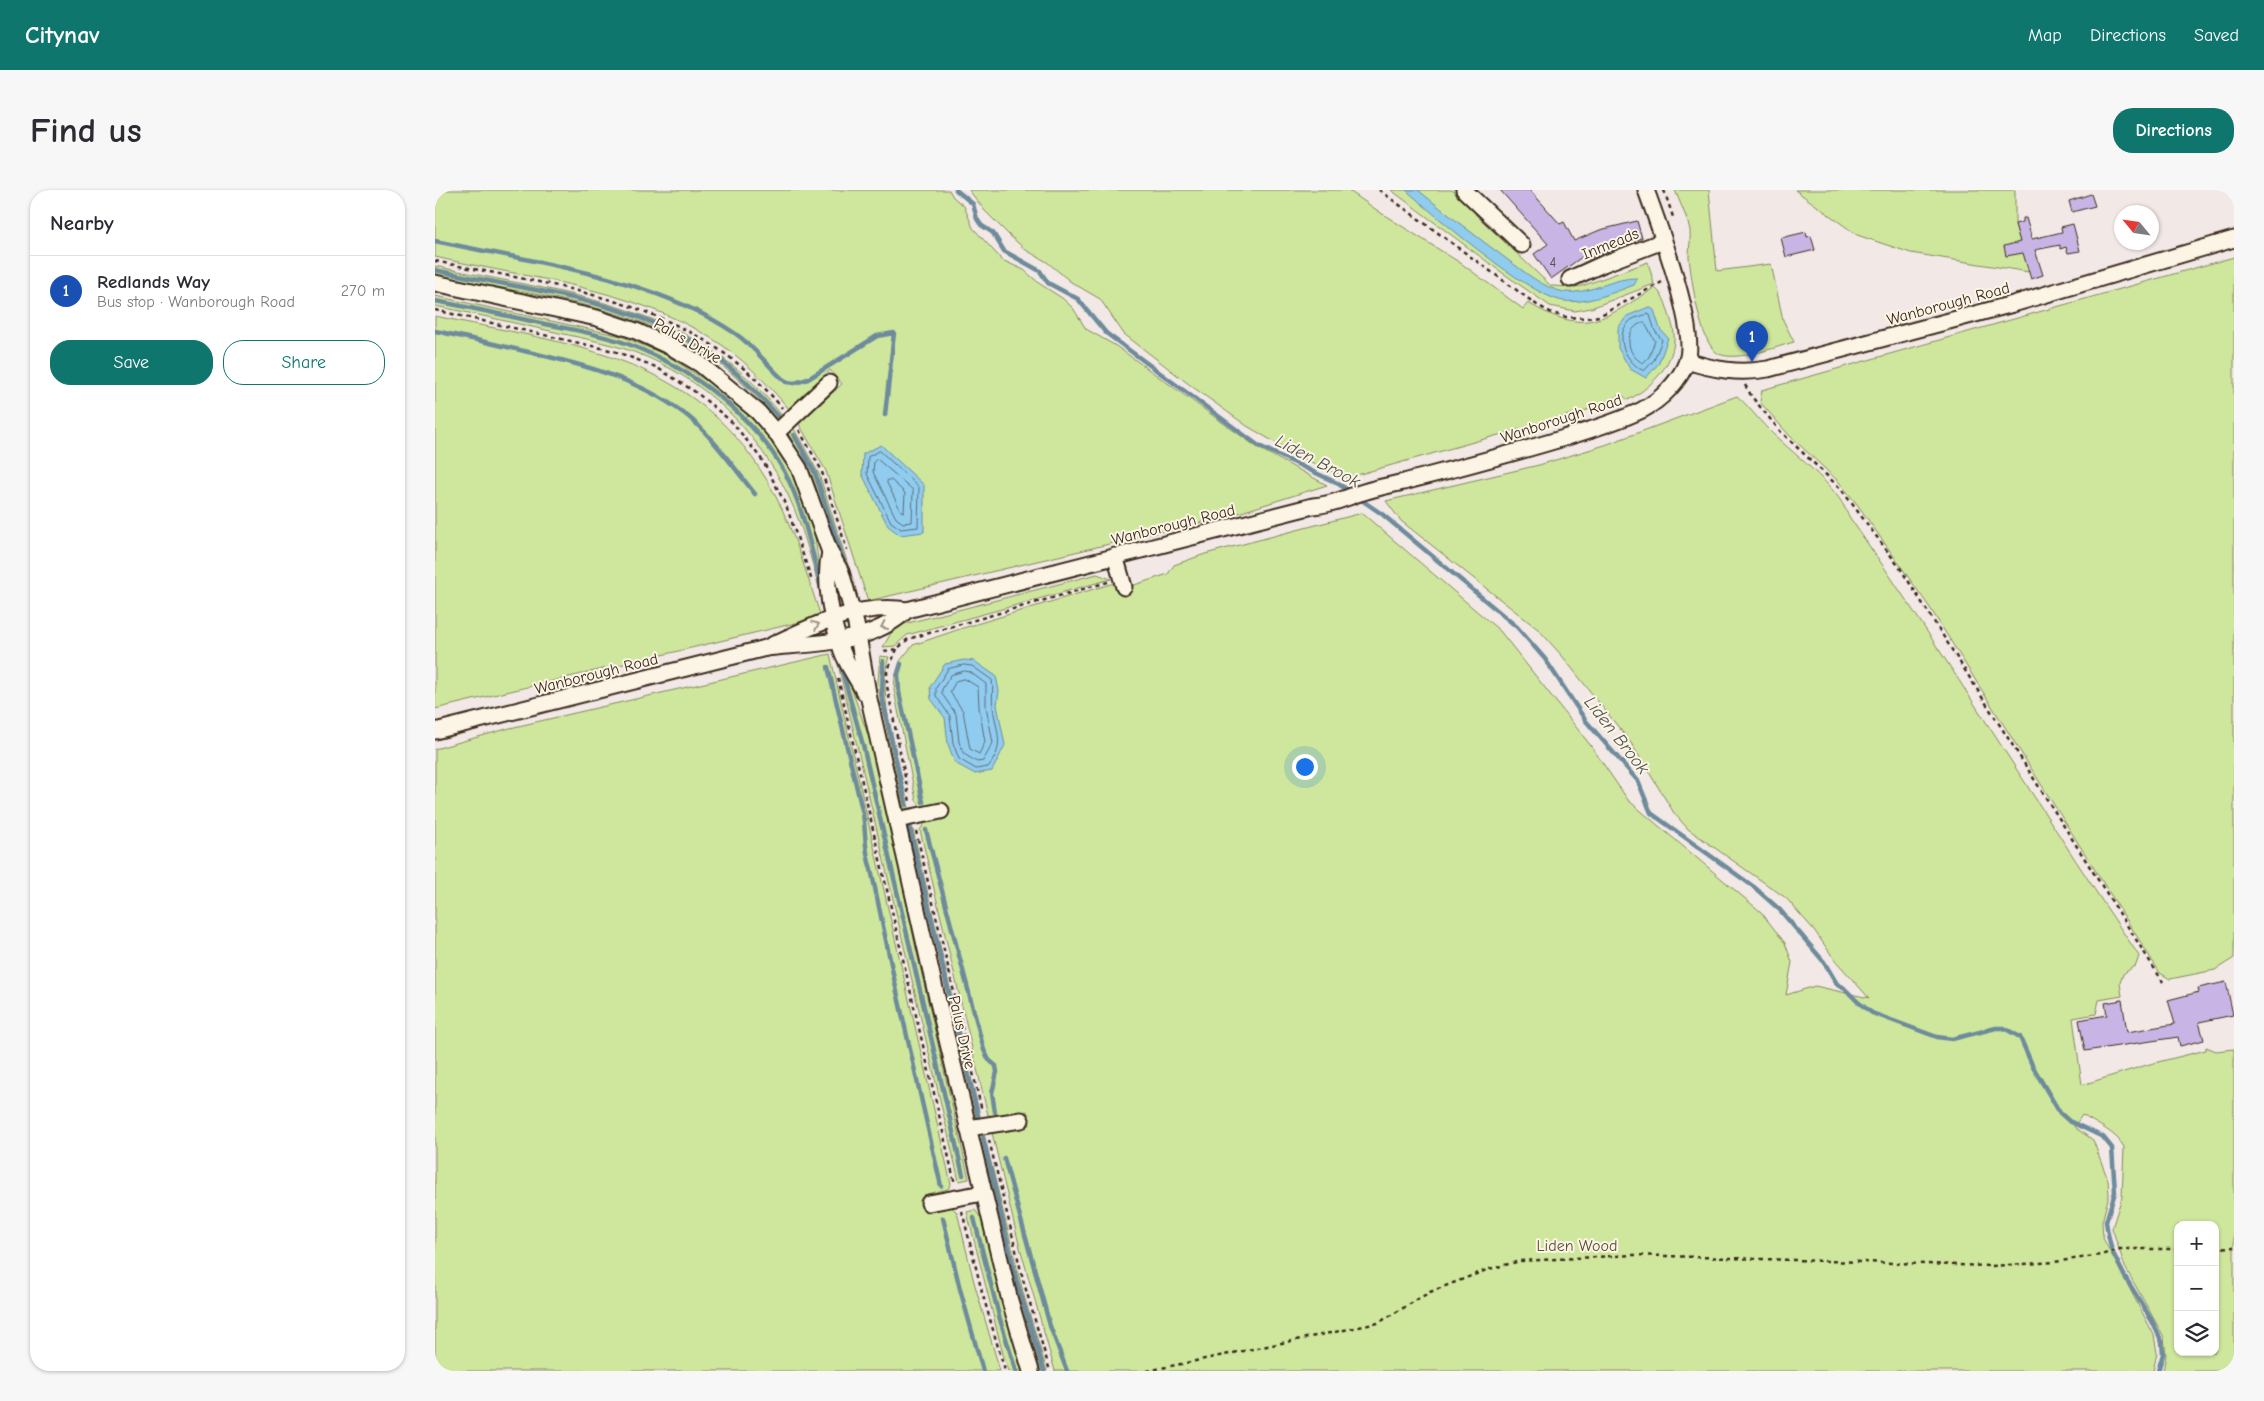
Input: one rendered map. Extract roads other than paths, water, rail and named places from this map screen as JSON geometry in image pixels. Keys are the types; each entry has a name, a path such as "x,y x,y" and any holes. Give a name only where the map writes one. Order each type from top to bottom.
{"street":[{"path":"1464,190 1521,246"},
{"path":"1646,190 1674,275 1689,332 1687,361"},
{"name":"Wanborough Road","path":"766,648 811,626 835,618 881,608 907,610 1313,506 1339,502 1348,497 1375,489 1538,446 1617,421 1655,401 1681,374 1687,361 1725,371 1737,372 1768,369 2013,304 2234,239"},
{"name":"Inmeads","path":"1569,279 1663,241"},
{"name":"Palus Drive","path":"435,283 562,310 636,331 700,364 758,412 776,433 799,468 830,552 841,572 859,636 869,700 983,1193 1010,1301 1031,1371"},
{"path":"776,433 829,383"},
{"name":"Palus Drive","path":"830,552 827,575 839,640 847,662 869,700"},
{"path":"1115,556 1123,583"},
{"name":"Wanborough Road","path":"435,731 766,648 859,636 887,626 907,610"},
{"path":"897,820 941,811"},
{"path":"968,1128 1021,1120"},
{"path":"929,1203 983,1193"}],"water":[{"path":"1406,190 1418,190 1528,274 1556,290 1564,292 1583,291 1620,280 1638,278 1634,285 1582,301 1564,301 1549,296 1529,286 1483,254"},
{"path":"1649,307 1654,310 1660,329 1668,338 1659,363 1646,378 1630,369 1618,348 1618,328 1627,316"},
{"path":"881,445 924,485 924,532 900,535 888,526 862,474 863,454"},
{"path":"964,660 974,661 996,676 999,691 997,705 1005,745 992,771 975,774 955,763 948,744 945,718 931,699 930,687 945,664"}],"waterway":[{"name":"Liden Brook","path":"956,190 973,204 977,219 981,225 993,233 1004,251 1040,271 1048,283 1078,299 1106,333 1259,446 1337,483 1351,492"},
{"path":"435,241 551,264 630,285 667,298 703,314 736,334 786,382 795,383 808,379 877,336 894,333 885,415"},
{"path":"435,270 538,290 607,307 672,331 703,348 734,371 778,416"},
{"path":"435,301 599,335 619,341 674,366 717,394 754,430 784,471 802,514 822,590"},
{"path":"435,331 566,361 608,374 648,391 667,401 694,422 722,452 755,494"},
{"path":"794,435 815,473 846,568"},
{"name":"Liden Brook","path":"1357,497 1382,514 1517,627 1545,659 1586,721 1638,781 1651,813 1754,887 1780,910 1824,962 1837,984 1843,987 1858,1002 1872,1013 1937,1037 1952,1039 1996,1028 2004,1028 2020,1037 2033,1067 2060,1113 2069,1121 2103,1137 2112,1148 2115,1192 2106,1222 2108,1234 2112,1251 2162,1342 2163,1354 2158,1371"},
{"path":"883,661 882,696 906,805"},
{"path":"840,663 863,745 963,1175"},
{"path":"901,664 898,674 899,692 923,802"},
{"path":"828,667 863,814 867,855 941,1186"},
{"path":"910,829 978,1115"},
{"path":"926,830 984,1050 989,1060 996,1066 997,1072 992,1093 995,1112"},
{"path":"983,1138 1017,1282 1044,1371"},
{"path":"1004,1158 1050,1326 1067,1371"},
{"path":"943,1218 960,1289 983,1371"},
{"path":"974,1218 999,1316 1016,1371"}],"place":[{"name":"Redlands Way","path":"1752,362"}],"park label":[{"name":"Liden Wood","path":"1577,1245"}]}
